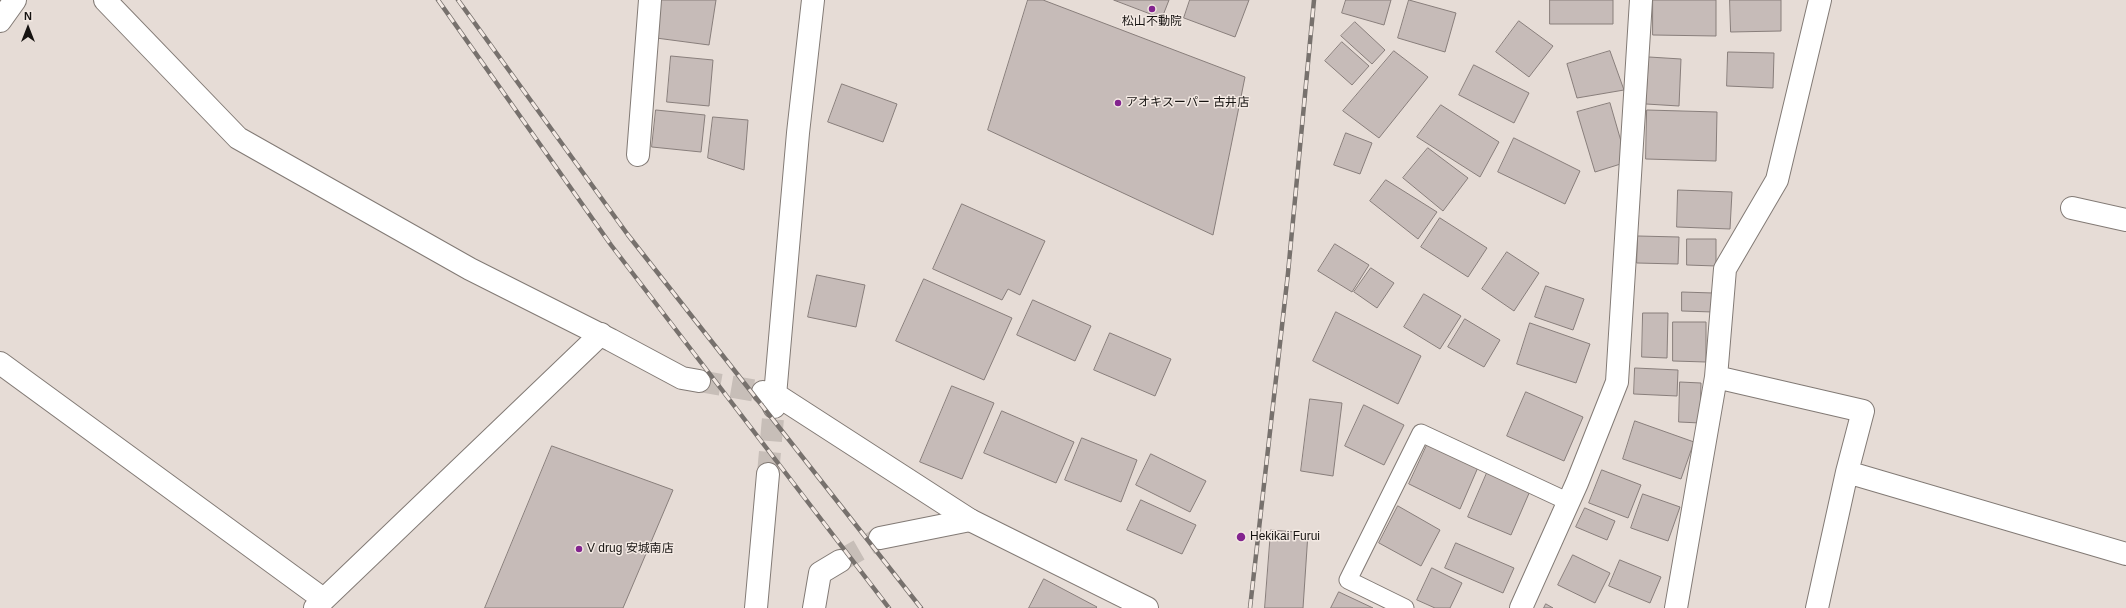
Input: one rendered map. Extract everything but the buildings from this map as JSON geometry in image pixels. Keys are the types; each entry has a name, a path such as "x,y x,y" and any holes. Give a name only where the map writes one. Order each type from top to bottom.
{"street":[{"path":"0,21 15,0"},
{"path":"105,0 238,138 470,269 600,334 682,378 699,381"},
{"path":"638,155 650,0"},
{"path":"813,0 771,397 970,520 1147,608"},
{"path":"1521,608 1569,502 1617,382 1641,0"},
{"path":"1676,608 1716,377 1725,269 1777,180 1820,0"},
{"path":"2072,208 2126,220"},
{"path":"0,364 319,604 600,334"},
{"path":"1716,377 1863,411 1847,472 1817,608"},
{"path":"1847,472 2126,554"},
{"path":"756,608 768,474"},
{"path":"880,538 970,520"},
{"path":"814,608 820,573 840,562"}],"lane":[{"path":"1405,608 1348,580 1421,433 1569,502"}],"tunnel":[{"path":"699,381 763,392"},
{"path":"768,474 774,407"},
{"path":"840,561 880,538"}],"railway":[{"path":"438,0 611,245 889,608"},
{"path":"458,0 628,235 921,608"},
{"path":"1250,608 1288,273 1314,0"}],"place":[{"name":"松山不動院","path":"1152,9"},
{"name":"アオキスーパー 古井店","path":"1118,103"},
{"name":"Hekikai Furui","path":"1241,537"},
{"name":"V drug 安城南店","path":"579,549"}]}
